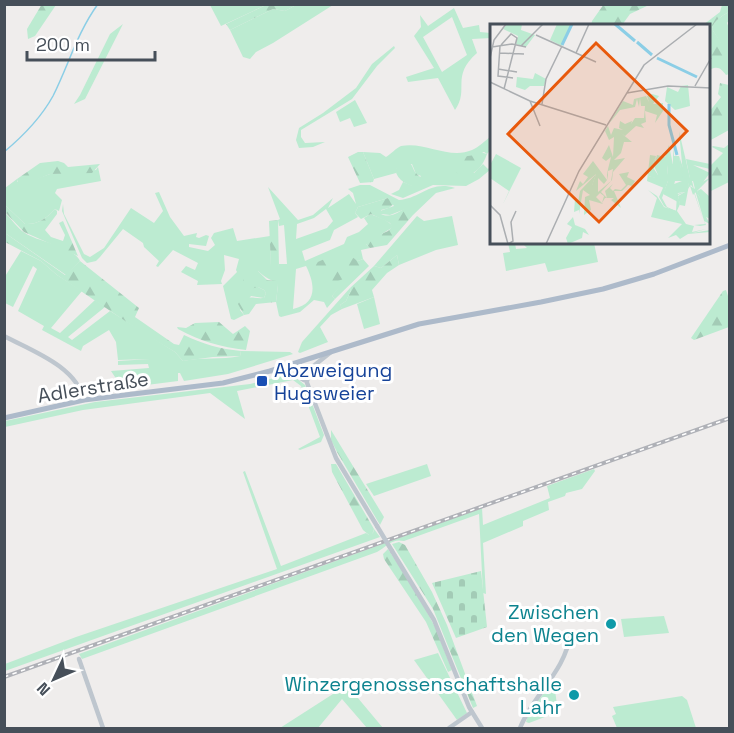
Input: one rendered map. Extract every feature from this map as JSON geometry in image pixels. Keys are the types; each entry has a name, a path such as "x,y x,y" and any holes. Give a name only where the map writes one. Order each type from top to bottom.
{"main road":[{"name":"Adlerstraße","path":"4,418 84,400 186,388 270,371 419,324 603,289 654,274 729,244"}],"street":[{"path":"4,336 65,370 81,390 84,400"},
{"path":"307,383 311,368 331,352"},
{"path":"299,362 336,458 434,620 472,712 482,729"},
{"path":"270,371 297,375 307,383"},
{"path":"520,729 526,715 562,663 569,648 571,632"},
{"path":"79,659 103,729"},
{"path":"449,729 472,712"}],"green space":[{"path":"42,4 56,5 35,36 28,39 27,29"},
{"path":"604,4 649,4 630,14 623,24 591,24"},
{"path":"210,5 266,5 221,26"},
{"path":"266,5 296,5 285,11 273,9 230,30 226,24"},
{"path":"296,5 333,5 256,52 250,59 243,57 230,30 273,9 285,11"},
{"path":"722,5 729,5 729,12 716,21 712,29 729,55 729,74 726,75 720,69 711,69 710,24 704,24 720,12"},
{"path":"454,8 463,28 479,25 480,32 490,33 490,38 472,39 477,53 464,69 461,96 455,110 438,78 408,82 406,77 434,68 414,36 421,27 420,15 428,26","holes":["452,17 467,55 442,72 423,37"]},
{"path":"729,12 727,23 729,57 712,29 716,21"},
{"path":"123,24 85,99 74,104 110,34"},
{"path":"394,46 395,48 377,66 352,99 301,130 301,137 305,143 325,142 313,147 299,148 296,140 299,128 356,88 372,64"},
{"path":"720,83 729,85 729,130 710,140 710,111 721,97 718,94"},
{"path":"355,100 367,123 354,127 350,118 340,122 336,112"},
{"path":"490,137 490,150 487,154 484,152 472,157 464,157 474,173 483,164 488,169 490,167 490,170 479,179 466,186 433,185 403,198 391,194 399,190 403,182 413,186 421,176 416,174 412,164 396,169 396,173 374,179 363,152 380,153 386,157 401,146 410,145 455,153 475,149"},
{"path":"729,144 729,182 710,192 710,166 723,153 712,147 724,148"},
{"path":"363,152 374,179 373,182 360,183 348,157"},
{"path":"480,152 487,154 478,169 463,177 457,173 454,161 460,157"},
{"path":"58,161 68,167 100,164 92,173 50,174 21,186 18,184 17,179 40,163"},
{"path":"408,162 427,184 418,188 401,180 395,169"},
{"path":"98,167 101,181 57,189 55,193 62,200 59,211 55,209 38,222 25,224 5,205 5,188 17,179 17,182 50,174 96,170"},
{"path":"370,185 399,200 439,186 455,188 436,193 413,215 413,206 390,215 381,214 380,211 394,206 388,198 358,207 355,213 358,217 334,230 330,240 302,251 305,261 344,244 347,237 359,232 368,224 364,218 371,214 386,220 393,227 366,244 370,248 361,250 363,259 358,261 349,256 343,278 346,280 332,296 335,299 327,308 324,302 314,300 300,312 281,317 276,302 278,285 258,271 258,287 266,293 264,298 251,296 240,310 244,315 234,320 231,319 223,286 237,272 239,259 224,255 225,270 222,284 197,285 198,281 181,272 186,266 195,270 198,263 173,250 158,267 156,266 159,261 144,247 143,243 123,229 96,261 87,263 82,258 62,211 63,204 64,214 84,254 90,257 104,248 131,208 154,223 163,211 155,193 159,192 170,217 184,236 197,233 196,237 199,238 209,236 206,246 189,244 189,247 208,251 215,245 211,238 214,233 233,228 237,241 270,236 271,266 279,267 279,264 287,264 284,225 279,226 278,220 280,219 268,187 298,220 313,215 333,198 328,208 349,194 356,204 353,193 348,189","holes":["326,209 333,221 327,228 296,239 297,224 314,218","306,266 312,292 307,303 293,309 296,269"]},
{"path":"388,198 396,202 389,208 381,210 381,214 392,215 410,204 413,206 413,215 387,245 370,248 366,241 392,227 390,223 371,214 361,219 355,213 358,207"},
{"path":"5,205 25,224 42,220 55,209 57,214 45,230 51,237 63,241 65,235 59,223 63,221 78,256 24,232 5,212"},
{"path":"4,212 25,233 63,248 80,261 66,275 5,233"},
{"path":"417,216 424,221 452,216 458,245 436,250 399,265 397,255 381,268 374,266"},
{"path":"278,220 279,267 271,267 269,221"},
{"path":"5,233 65,275 80,261 139,308 135,317 174,344 179,345 184,335 212,346 241,351 240,356 183,361 175,352 57,275 41,261 5,242"},
{"path":"508,244 515,244 516,249 527,248 523,244 594,244 598,262 548,272 545,263 506,271 503,253 510,252"},
{"path":"21,251 41,261 57,275 82,291 51,328 60,333 95,300 105,307 68,337 72,340 110,311 175,352 183,361 240,356 241,351 290,352 293,354 228,374 184,381 178,373 178,381 131,387 127,380 117,380 111,371 149,368 148,364 118,365 118,361 150,359 118,360 116,342 109,330 83,346 81,351 42,330 44,326 18,311 37,269 33,266 13,307 5,303 4,278"},
{"path":"338,253 345,258 349,255 358,261 363,259 369,266 335,299 332,296 346,278 330,284 318,283 311,265"},
{"path":"397,255 399,265 387,273 372,290 374,297 342,309 340,305 346,301 350,288 374,266 381,268"},
{"path":"250,270 258,271 267,280 277,281 276,302 256,304 249,314 244,315 238,304 241,301 246,298 264,298 266,293 258,287 248,290 241,287 245,274"},
{"path":"350,288 346,301 340,305 342,309 331,315 320,327 328,342 298,352 302,342"},
{"path":"726,290 729,299 729,327 694,340 691,338 723,291"},
{"path":"374,297 380,324 364,329 357,304"},
{"path":"219,322 233,334 245,326 250,331 246,350 203,340 177,327 186,328 195,323"},
{"path":"286,375 295,377 305,385 324,435 321,442 300,450 298,449 320,437 301,386 293,380 237,391 245,419 210,393 83,410 5,427 5,421 95,402 250,384"},
{"path":"331,430 384,517 380,525 337,452 331,440"},
{"path":"331,464 336,464 374,529 372,535 363,530 332,472"},
{"path":"427,464 431,476 374,496 366,484"},
{"path":"594,469 595,471 582,489 566,493 565,496 548,502 549,510 523,521 523,526 483,543 486,594 483,593 479,514 404,541 393,542 377,552 82,659 79,654 482,508 483,525 550,498 547,486"},
{"path":"245,471 281,566 366,533 369,535 374,529 380,537 5,671 5,664 76,637 277,569 243,472"},
{"path":"399,542 405,545 432,592 447,625 477,706 473,708 433,609 392,544"},
{"path":"388,549 415,590 435,627 452,670 448,672 426,622 384,559 383,554"},
{"path":"481,571 487,627 456,638 432,583"},
{"path":"664,616 669,633 624,637 621,619"},
{"path":"438,653 467,713 457,720 414,660"},
{"path":"554,683 558,712 529,723 526,722 529,712"},
{"path":"347,685 383,728 367,728 342,699 318,728 280,728"},
{"path":"682,696 687,700 696,728 617,728 612,716 616,714 613,707"}],"waterway":[{"path":"4,152 31,126 48,104 84,26 98,4"}],"railway":[{"path":"4,677 730,418"}],"place":[{"name":"Abzweigung Hugsweier","path":"262,381"},
{"name":"Zwischen den Wegen","path":"611,624"},
{"name":"Winzergenossenschaftshalle Lahr","path":"574,695"}]}
